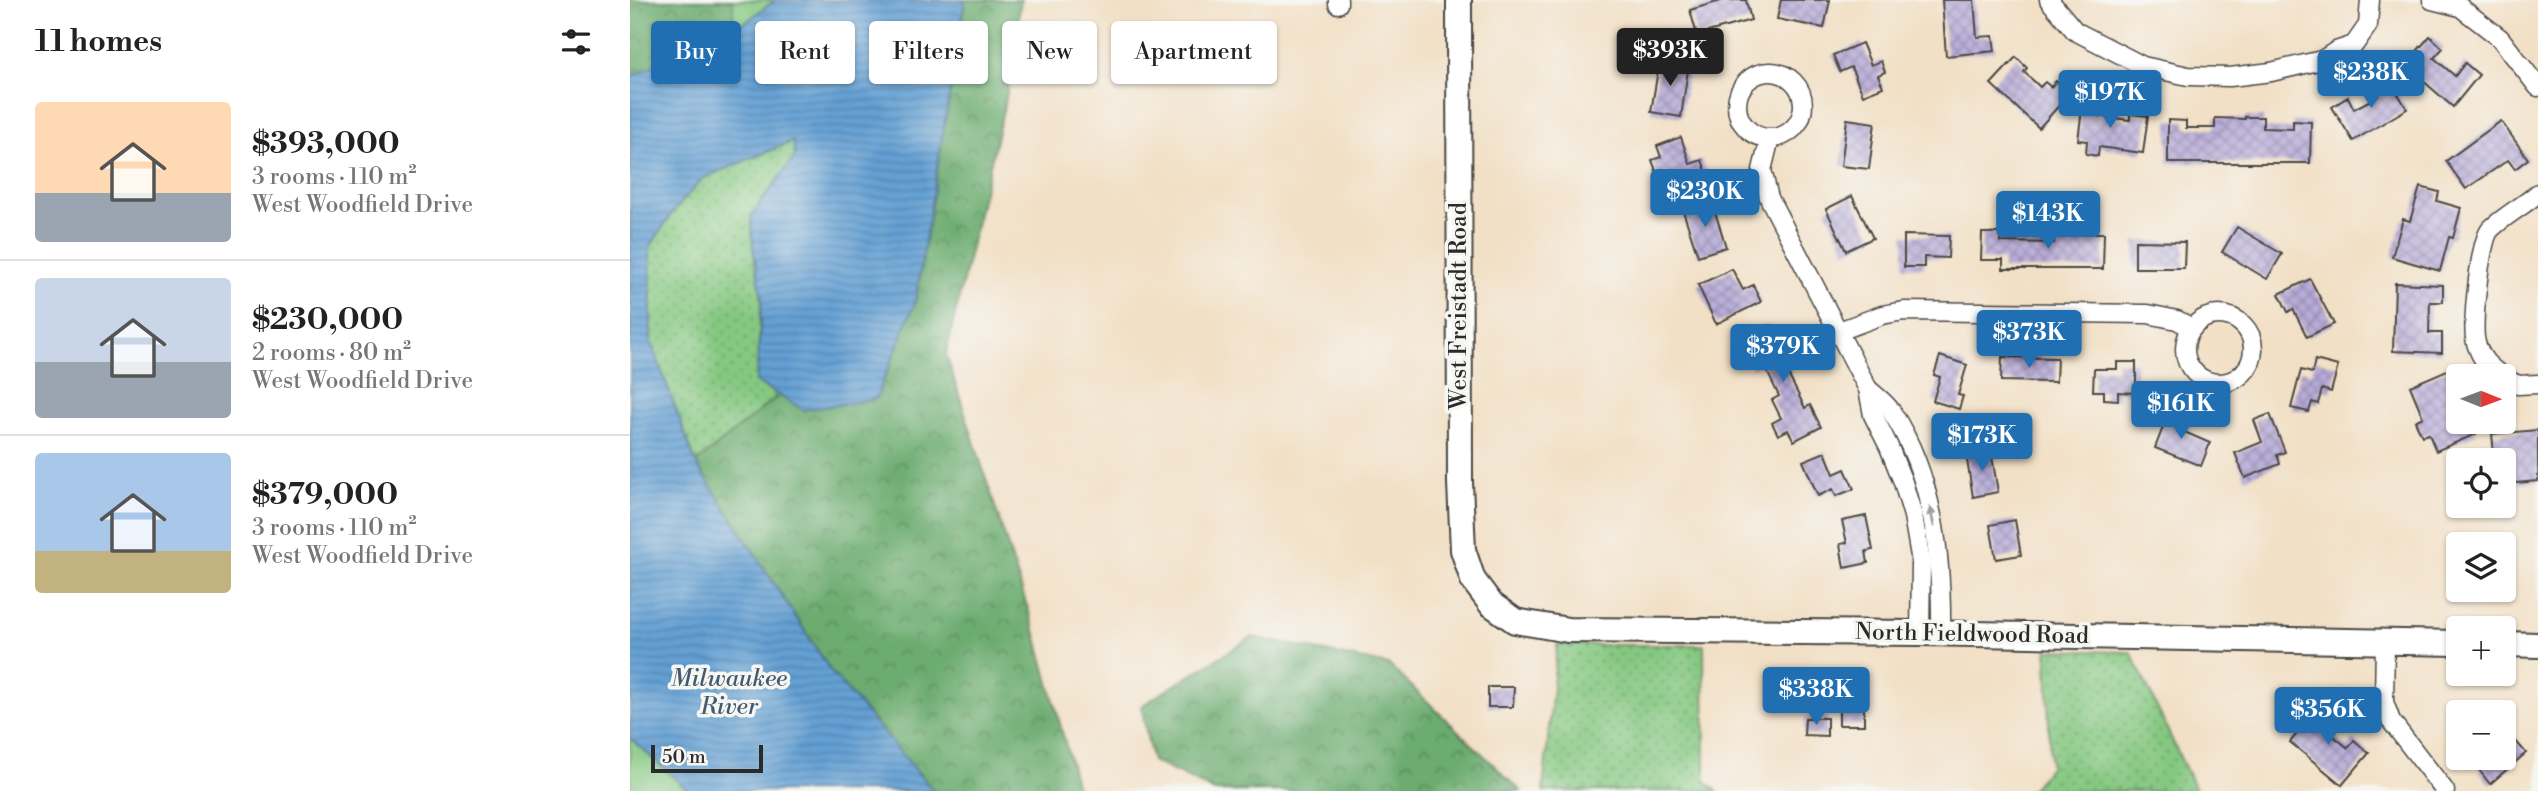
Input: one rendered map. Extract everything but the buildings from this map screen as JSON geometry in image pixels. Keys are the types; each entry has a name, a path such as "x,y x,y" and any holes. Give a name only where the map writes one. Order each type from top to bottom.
{"street":[{"name":"West Freistadt Road","path":"1459,0 1460,483 1463,550 1473,580 1491,604"},
{"path":"2049,0 2076,31 2143,66 2188,76 2230,77 2271,72 2322,60 2336,51 2354,45 2368,25 2371,0"},
{"path":"2432,0 2460,7 2500,38 2538,87"},
{"path":"1770,138 1762,170 1769,198 1868,389 1873,415 1903,482 1913,516 1931,633"},
{"path":"2485,364 2476,342 2473,325 2488,231 2538,193"},
{"path":"1839,331 1882,315 1923,310 2148,314 2177,320 2192,328"},
{"path":"2516,384 2538,384"},
{"path":"1868,389 1890,409 1908,441 1932,513 1940,559 1931,633"},
{"path":"1903,482 1920,475"},
{"path":"1921,562 1940,559"},
{"name":"North Fieldwood Road","path":"1491,604 1515,621 1568,630 1931,633 2446,643"},
{"path":"2385,642 2384,702 2391,720 2445,791"},
{"path":"2516,644 2538,645"}],"green space":[{"path":"630,0 775,0 741,24 741,21 651,21 651,67 630,77"},
{"path":"733,0 775,0 741,24 741,21 733,21"},
{"path":"965,0 1021,0 1018,21 1002,21 1002,84 1008,84 1007,93 946,354 1036,634 1078,791 934,791 832,673 696,463 779,395 804,410 915,303 951,84 988,84 988,21 962,21"},
{"path":"794,141 795,156 751,216 753,247 762,298 756,382 779,395 696,463 651,342 650,247 672,213 703,178"},
{"path":"1252,637 1389,665 1521,791 1215,791 1152,761 1141,706"},
{"path":"1557,645 1704,645 1705,781 1717,791 1543,791"},
{"path":"2047,650 2131,652 2196,791 2030,791 2050,767"},
{"path":"630,738 689,791 630,791"}],"water":[{"name":"Milwaukee River","path":"775,0 965,0 962,21 869,21 869,84 951,84 915,303 876,399 804,410 756,382 762,298 753,247 751,216 795,156 793,141 703,178 672,213 650,247 651,342 696,463 832,673 934,791 689,791 630,738 630,77 651,67 651,84 741,84 741,24"}]}
